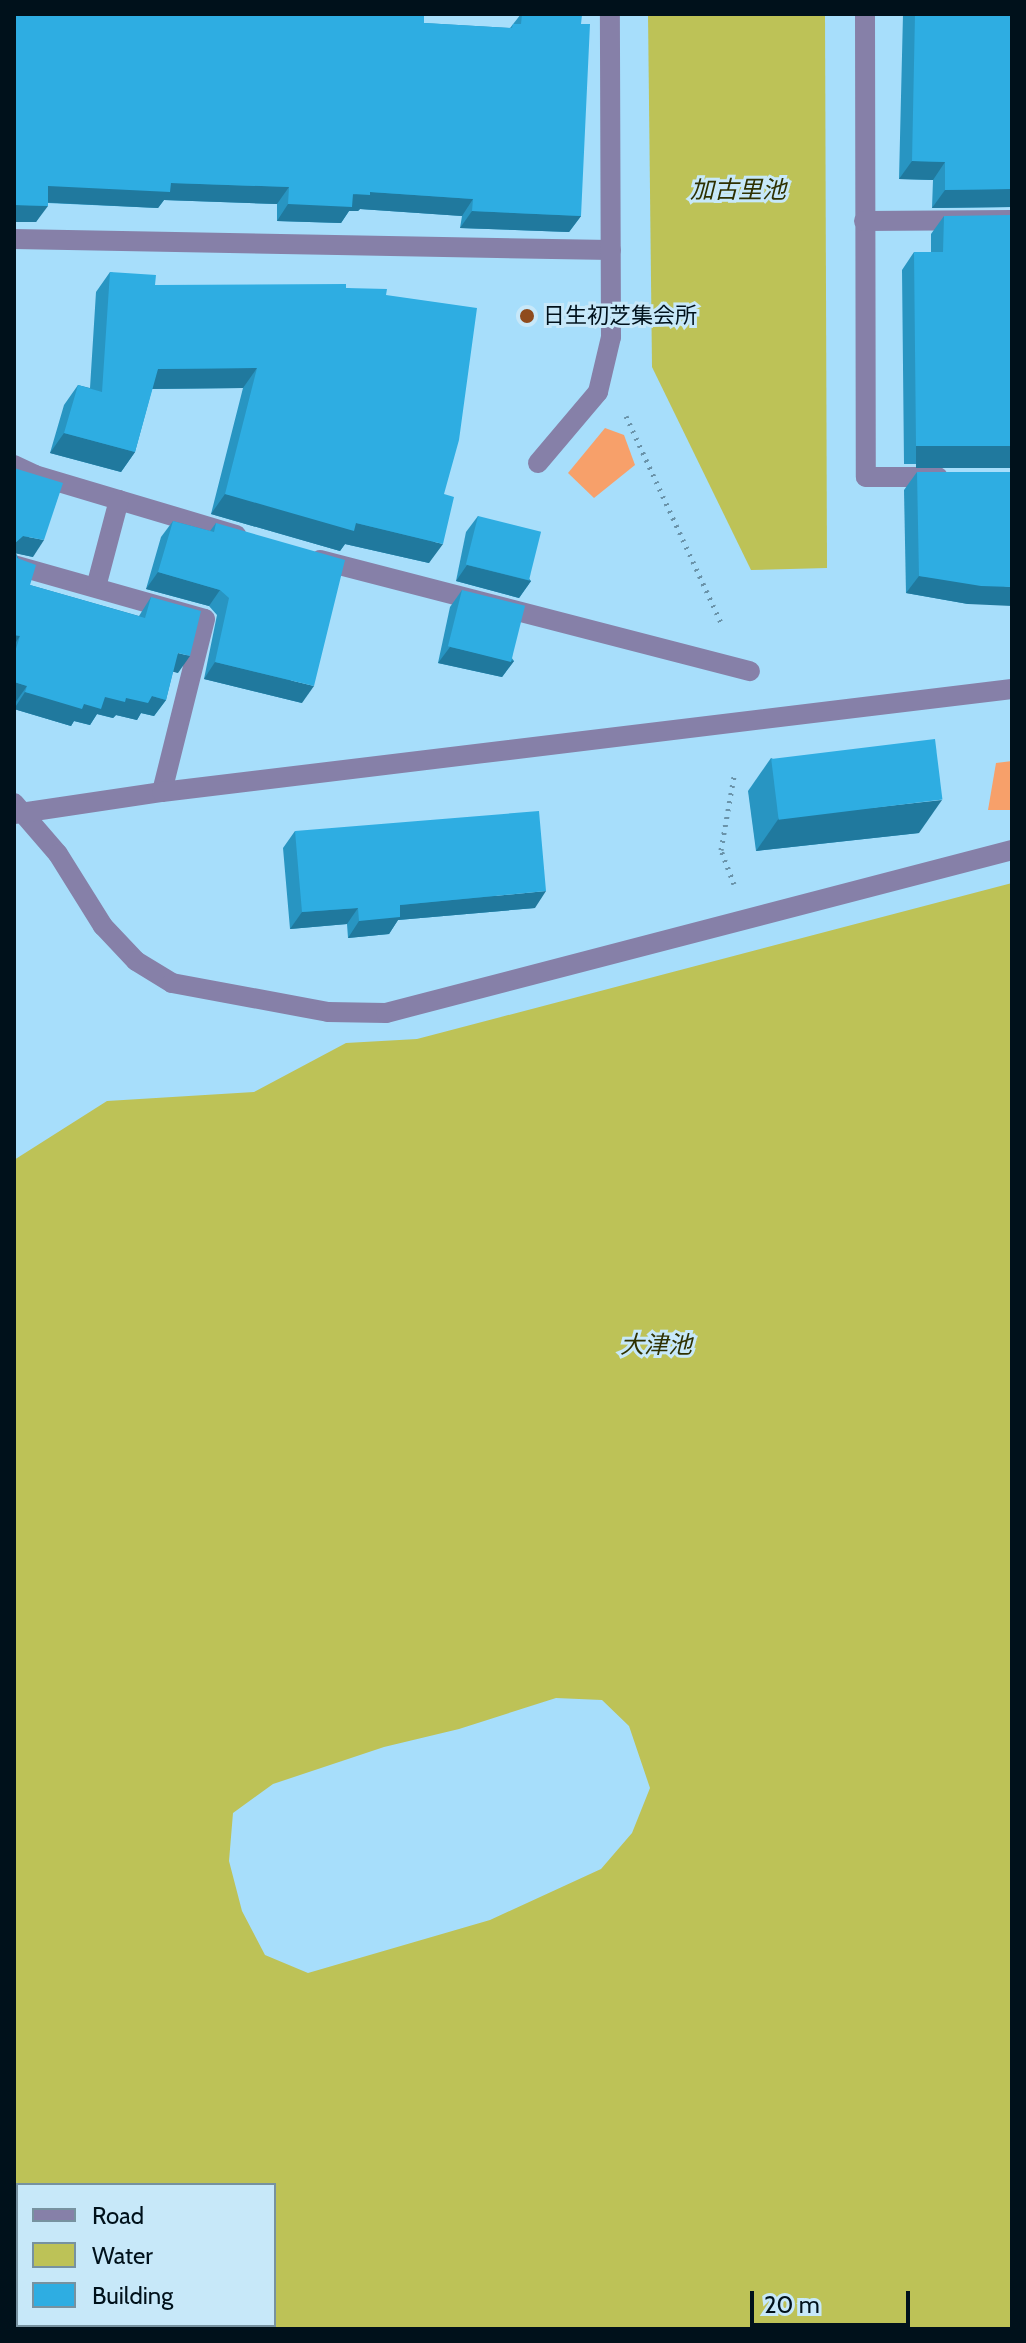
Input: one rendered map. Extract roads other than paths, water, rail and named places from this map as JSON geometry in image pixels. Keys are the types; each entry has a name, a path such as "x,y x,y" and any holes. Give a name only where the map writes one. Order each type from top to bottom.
{"street":[{"path":"538,463 598,392 611,337 610,14"},
{"path":"865,14 866,477 954,477"},
{"path":"864,221 1012,220"},
{"path":"14,239 611,250"},
{"path":"14,465 35,475 251,540"},
{"path":"96,587 119,500"},
{"path":"295,553 750,671"},
{"path":"14,565 205,619 162,792"},
{"path":"17,810 1012,689"},
{"path":"17,810 58,854 103,926 136,961 172,983 328,1012 386,1013 1012,850"}],"water":[{"name":"加古里池","path":"648,14 825,14 827,568 751,570 652,367"},
{"name":"大津池","path":"1012,883 1012,2329 14,2329 14,1160 107,1101 254,1092 346,1043 417,1039","holes":["556,1698 602,1700 629,1726 650,1788 632,1833 601,1869 490,1920 308,1973 265,1955 242,1911 229,1861 233,1813 273,1784 384,1747 459,1729"]}],"place":[{"name":"日生初芝集会所","path":"527,316"}]}
